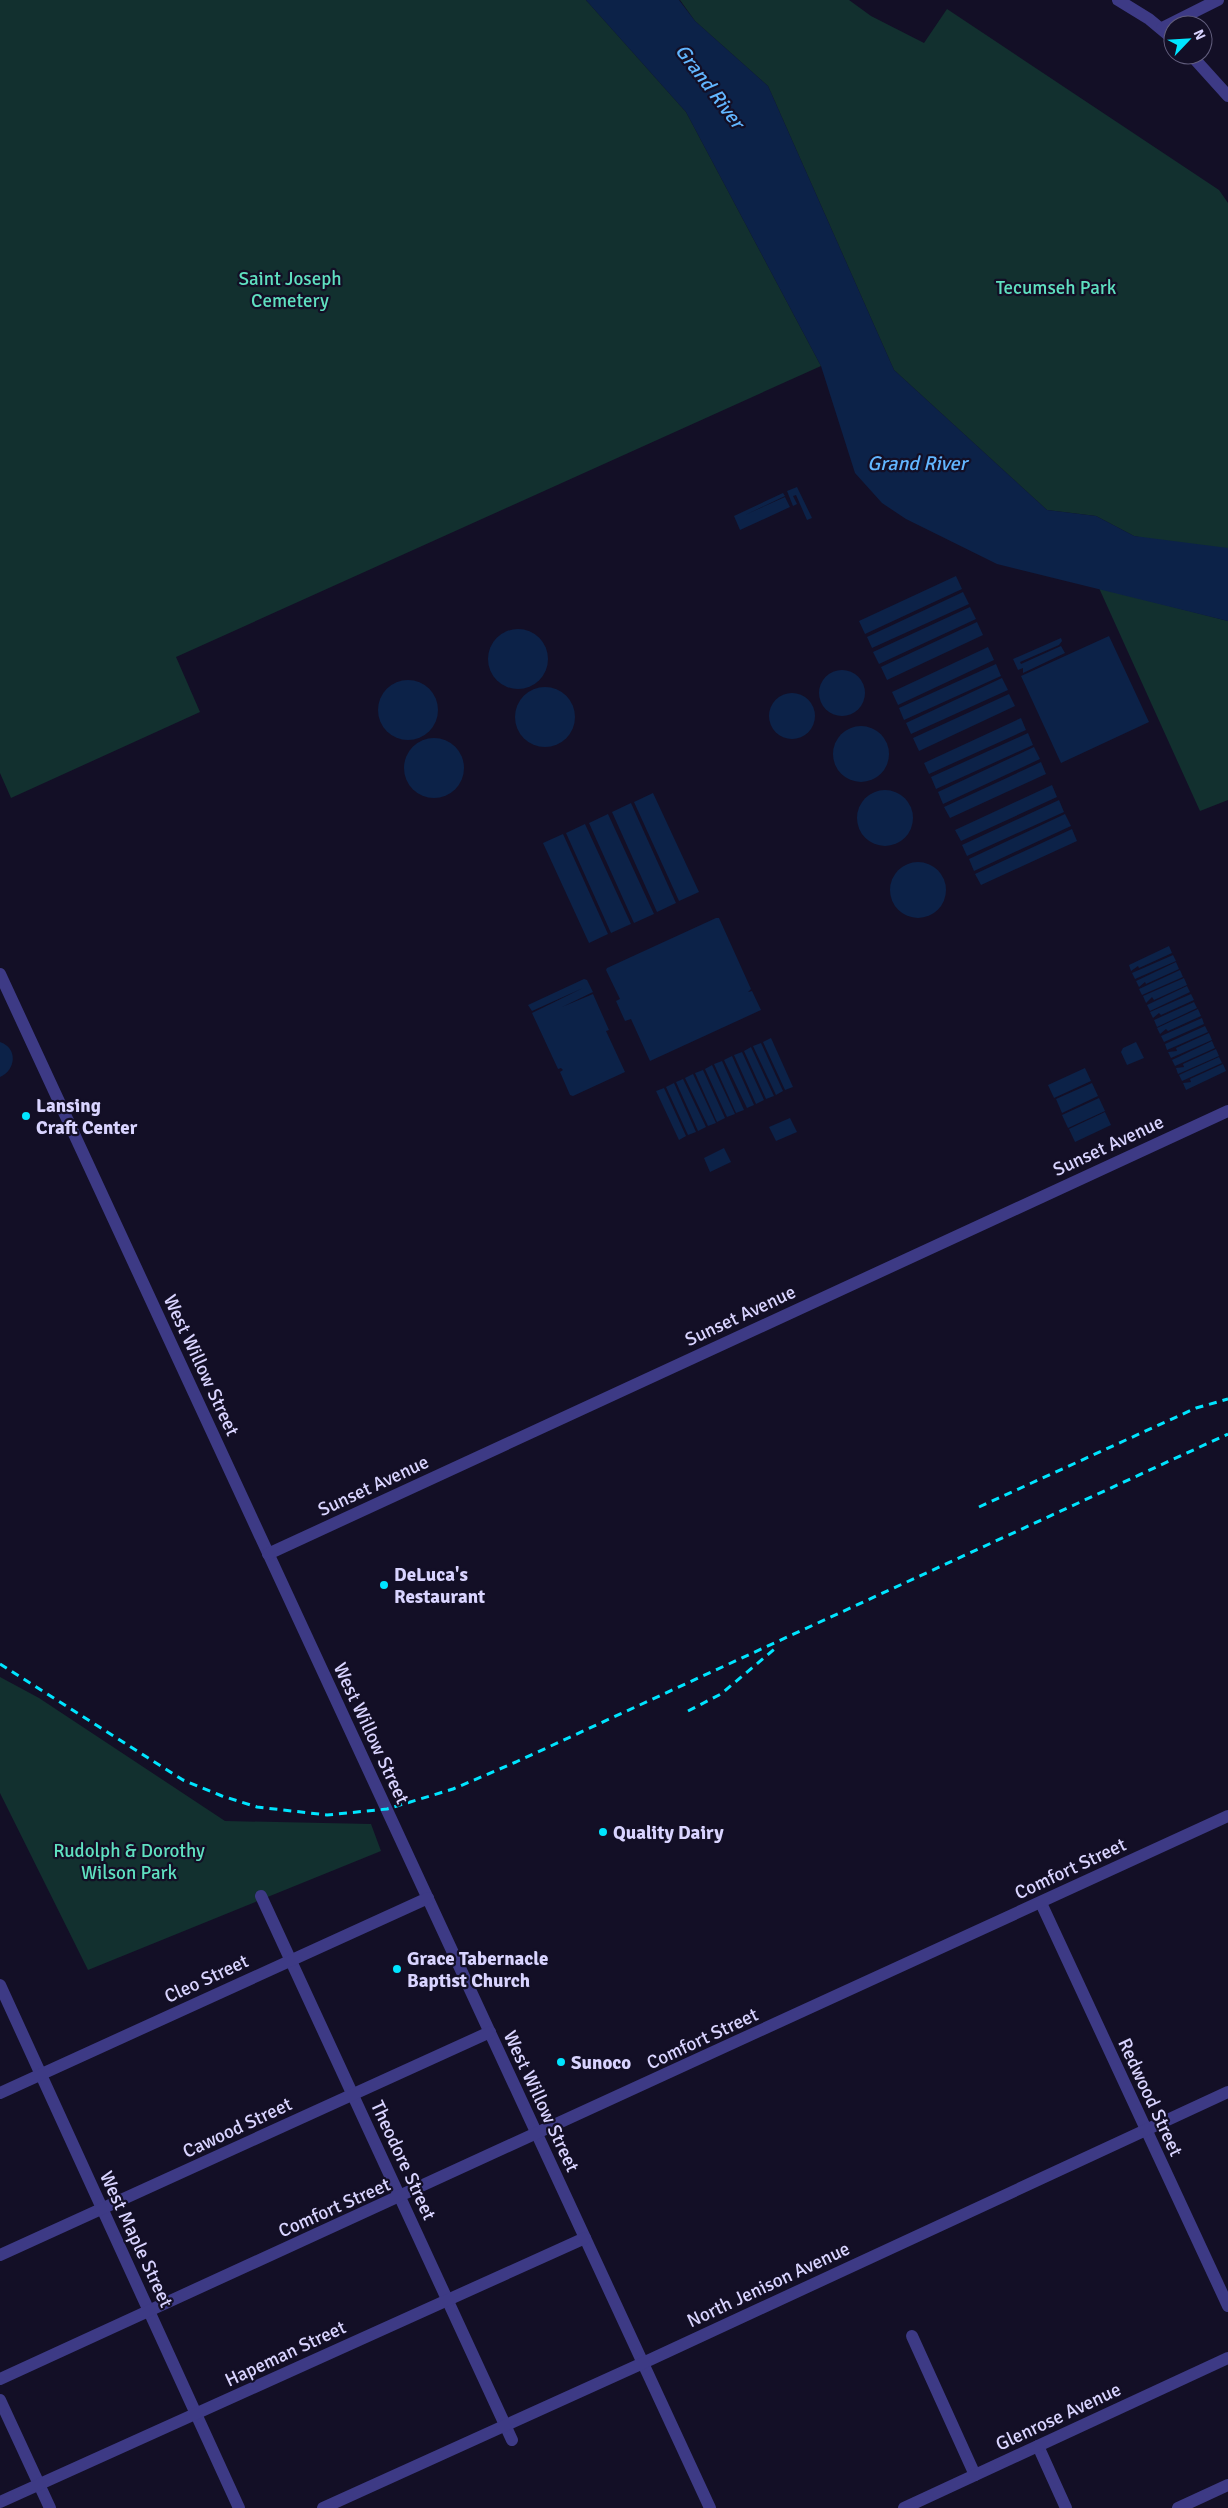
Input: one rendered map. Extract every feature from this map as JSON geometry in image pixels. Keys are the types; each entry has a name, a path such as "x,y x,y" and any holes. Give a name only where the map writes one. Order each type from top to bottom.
{"street":[{"path":"1118,0 1162,28 1218,0"},
{"path":"1199,65 1228,96"},
{"name":"West Willow Street","path":"0,974 710,2508"},
{"name":"Sunset Avenue","path":"268,1554 1228,1111"},
{"name":"Comfort Street","path":"0,2379 1041,1903 1226,1821"},
{"name":"Theodore Street","path":"261,1896 512,2440"},
{"name":"Cleo Street","path":"0,2093 428,1898"},
{"name":"Redwood Street","path":"1041,1903 1228,2306"},
{"name":"West Maple Street","path":"0,1985 239,2508"},
{"name":"Cawood Street","path":"0,2255 490,2032"},
{"name":"North Jenison Avenue","path":"322,2508 506,2426 1228,2092"},
{"name":"Hapeman Street","path":"0,2502 40,2486 447,2299 585,2238"},
{"path":"912,2336 975,2475"},
{"name":"Glenrose Avenue","path":"904,2508 1228,2358"},
{"path":"0,2400 50,2508"},
{"path":"1038,2446 1066,2508"},
{"path":"1178,2508 1228,2485"}],"green space":[{"name":"Saint Joseph Cemetery","path":"0,0 586,0 686,112 821,366 176,657 200,712 11,798 0,773"},
{"name":"Tecumseh Park","path":"680,0 849,0 871,16 924,43 947,9 1219,190 1228,203 1228,555 1134,536 1096,516 1047,510 894,370 768,86 695,21"},
{"path":"1099,588 1228,621 1228,800 1200,811"},
{"name":"Rudolph & Dorothy Wilson Park","path":"0,1677 39,1698 225,1821 371,1824 381,1851 88,1970 0,1793"}],"water":[{"name":"Grand River","path":"586,0 679,0 695,21 768,86 894,370 1047,510 1096,516 1134,536 1228,548 1228,621 997,564 906,519 882,503 855,473 821,366 686,112"},
{"path":"797,487 812,518 807,520 796,495 793,496 797,504 793,506 787,491"},
{"path":"783,493 785,496 745,515 785,497 790,507 740,530 734,516"},
{"path":"956,576 962,589 865,634 859,621"},
{"path":"963,592 969,604 872,648 867,637"},
{"path":"970,607 976,619 879,664 873,652"},
{"path":"977,622 983,635 887,680 881,667"},
{"path":"512,629 524,629 535,634 543,642 548,653 546,671 535,684 524,689 512,689 501,684 493,676 488,665 488,653 493,642 501,634"},
{"path":"1109,636 1149,722 1061,763 1021,676"},
{"path":"1061,638 1062,641 1059,645 1020,662 1021,664 1061,646 1065,653 1023,673 1023,668 1018,670 1013,659"},
{"path":"988,647 994,660 898,705 892,692"},
{"path":"996,664 1001,676 904,720 899,708"},
{"path":"842,670 855,674 861,680 865,693 861,706 855,712 842,716 829,712 823,706 819,693 823,680 829,674"},
{"path":"1002,678 1008,690 911,734 906,723"},
{"path":"402,680 414,680 425,685 433,693 438,704 436,722 425,735 414,740 402,740 391,735 383,727 378,716 378,704 383,693 391,685"},
{"path":"539,687 551,687 562,692 570,700 575,711 573,729 562,742 551,747 539,747 528,742 520,734 515,723 515,711 520,700 528,692"},
{"path":"792,693 805,697 811,703 815,716 811,729 805,735 792,739 779,735 773,729 769,716 773,703 779,697"},
{"path":"1009,694 1015,706 919,751 913,738"},
{"path":"1021,718 1026,730 929,774 924,763"},
{"path":"855,726 867,726 877,730 885,738 889,754 885,770 877,778 867,782 855,782 845,778 837,770 833,760 833,748 837,738 845,730"},
{"path":"1028,733 1033,745 936,789 931,777"},
{"path":"428,738 440,738 451,743 459,751 464,762 462,780 451,793 440,798 428,798 417,793 409,785 404,774 404,762 409,751 417,743"},
{"path":"1034,747 1040,759 943,804 938,792"},
{"path":"1041,762 1046,774 950,818 944,807"},
{"path":"1052,785 1057,797 961,841 955,830"},
{"path":"879,790 891,790 901,794 909,802 913,818 909,834 901,842 891,846 879,846 869,842 861,834 857,824 857,812 861,802 869,794"},
{"path":"653,793 699,892 679,901 634,802"},
{"path":"1059,800 1064,812 967,856 962,845"},
{"path":"631,803 676,903 657,912 612,812"},
{"path":"608,814 654,914 634,923 589,823"},
{"path":"1065,814 1071,826 974,871 969,859"},
{"path":"585,824 631,924 611,933 566,833"},
{"path":"1072,829 1077,841 981,885 975,874"},
{"path":"563,834 608,934 589,943 543,843"},
{"path":"912,862 924,862 938,870 946,884 944,901 938,910 924,918 912,918 902,913 895,906 890,896 890,884 895,874 902,867"},
{"path":"719,918 751,989 748,992 752,991 761,1010 650,1061 631,1019 625,1021 616,1001 620,999 606,970"},
{"path":"1169,946 1172,953 1139,968 1138,966 1131,971 1129,965"},
{"path":"1173,955 1176,961 1135,979 1132,973"},
{"path":"1176,962 1179,969 1146,984 1145,982 1139,987 1136,981"},
{"path":"1180,970 1183,977 1142,995 1139,989"},
{"path":"1184,978 1187,985 1154,1000 1152,997 1146,1003 1143,996"},
{"path":"584,979 587,980 593,992 562,1007 593,994 609,1030 606,1031 625,1072 573,1096 570,1095 560,1072 563,1070 561,1068 558,1069 532,1013 583,988 532,1011 528,1005"},
{"path":"1187,986 1190,992 1150,1011 1147,1005"},
{"path":"1191,994 1194,1000 1161,1015 1159,1013 1153,1018 1150,1012"},
{"path":"1194,1002 1197,1008 1157,1027 1154,1020"},
{"path":"1198,1009 1201,1016 1168,1031 1166,1029 1160,1034 1157,1028"},
{"path":"1202,1018 1204,1024 1164,1042 1161,1036"},
{"path":"1205,1026 1208,1032 1167,1050 1165,1044"},
{"path":"1209,1033 1212,1040 1171,1058 1168,1052 1177,1051 1176,1048"},
{"path":"771,1038 793,1087 785,1090 763,1042"},
{"path":"1212,1041 1215,1048 1175,1066 1172,1060"},
{"path":"0,1042 10,1049 13,1059 9,1069 0,1077"},
{"path":"1136,1042 1144,1058 1127,1065 1121,1052 1123,1048"},
{"path":"761,1043 783,1091 776,1095 753,1046"},
{"path":"751,1047 774,1096 766,1099 744,1051"},
{"path":"1216,1049 1219,1056 1178,1074 1176,1068 1184,1067 1183,1064"},
{"path":"742,1052 764,1100 756,1104 734,1055"},
{"path":"732,1056 754,1105 747,1108 724,1060"},
{"path":"1219,1057 1222,1063 1182,1081 1179,1075"},
{"path":"722,1061 744,1110 736,1113 714,1064"},
{"path":"1223,1064 1226,1071 1186,1090 1183,1083 1191,1082 1190,1079"},
{"path":"712,1065 735,1114 727,1117 705,1069"},
{"path":"1085,1068 1091,1081 1054,1098 1048,1085"},
{"path":"703,1070 725,1118 717,1122 695,1073"},
{"path":"693,1074 716,1123 708,1126 685,1078"},
{"path":"683,1079 706,1127 698,1131 676,1082"},
{"path":"674,1083 696,1132 688,1135 666,1087"},
{"path":"1092,1083 1098,1096 1062,1113 1056,1099"},
{"path":"664,1088 686,1136 679,1140 656,1091"},
{"path":"1099,1098 1105,1111 1068,1128 1062,1115"},
{"path":"1105,1112 1111,1125 1075,1142 1069,1129"},
{"path":"790,1118 797,1132 776,1141 769,1127"},
{"path":"724,1148 731,1162 710,1172 704,1158"}],"railway":[{"path":"979,1507 1196,1408 1228,1399"},
{"path":"0,1664 183,1780 222,1796 257,1807 327,1815 387,1809 453,1789 516,1762 1228,1434"},
{"path":"688,1711 721,1694 777,1647"}],"place":[{"name":"Lansing Craft Center","path":"26,1116"},
{"name":"DeLuca's Restaurant","path":"384,1585"},
{"name":"Quality Dairy","path":"603,1832"},
{"name":"Grace Tabernacle Baptist Church","path":"397,1969"},
{"name":"Sunoco","path":"561,2062"}]}
